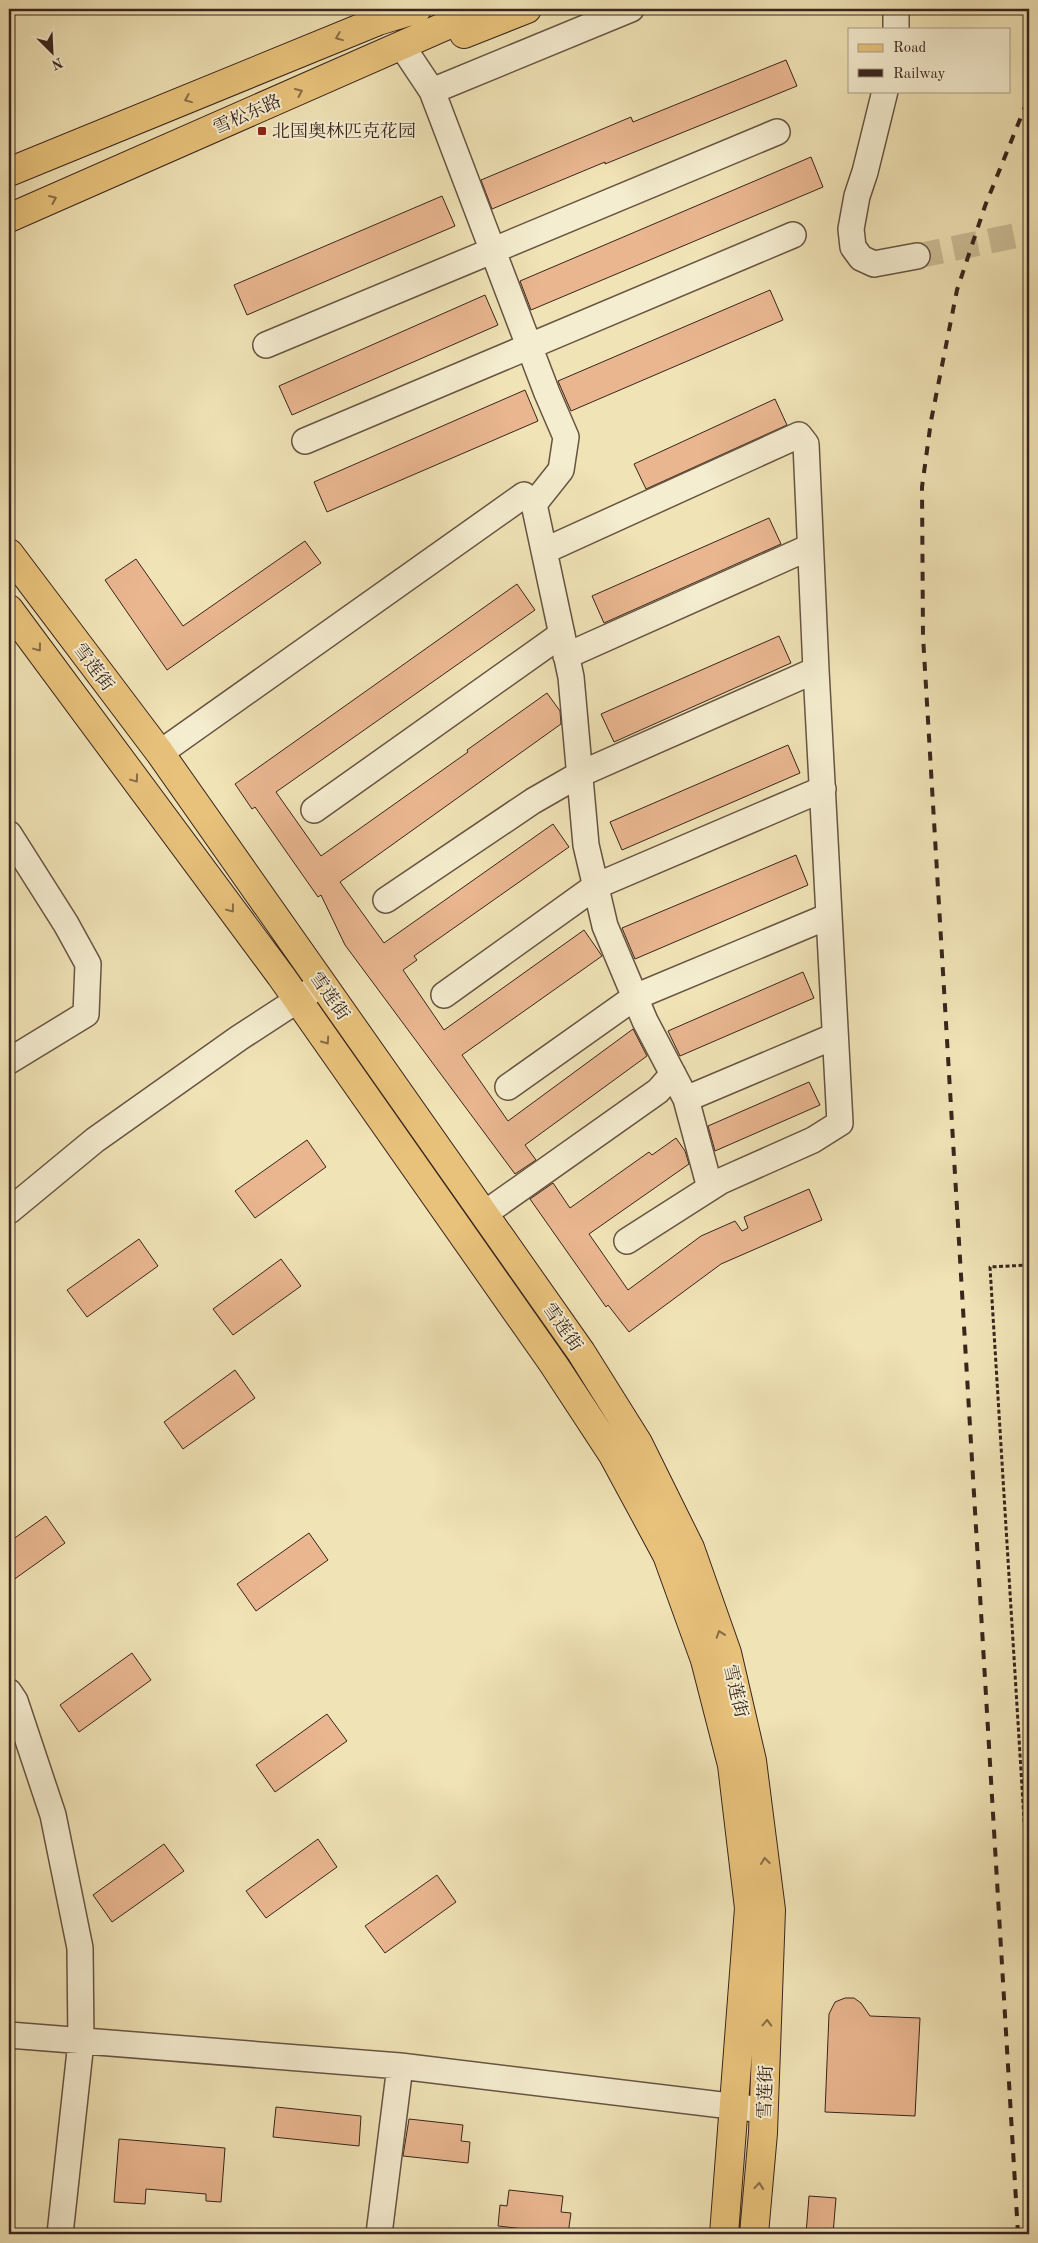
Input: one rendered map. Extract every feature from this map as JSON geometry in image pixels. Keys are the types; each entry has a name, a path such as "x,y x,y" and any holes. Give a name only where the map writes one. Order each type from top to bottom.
{"main road":[{"name":"雪松东路","path":"9,172 389,14 417,9"},
{"name":"雪松东路","path":"9,218 484,9"},
{"path":"402,46 427,46 448,40 527,9"},
{"name":"雪莲街","path":"11,560 160,753 580,1352 638,1443 690,1548 727,1654 752,1761 771,1910 764,2110 754,2234"},
{"name":"雪莲街","path":"9,609 298,1000 554,1365 613,1456 666,1555 704,1660 733,1775 749,1908 724,2234"}],"street":[{"path":"432,92 630,9"},
{"path":"896,9 896,28"},
{"path":"402,46 432,92 492,251 566,437 561,470 534,504"},
{"path":"885,92 865,172 857,196 851,229 853,247 861,258 874,264 917,256"},
{"path":"266,345 777,132"},
{"path":"305,441 793,234"},
{"path":"544,551 799,435 806,444 840,1123 813,1140 720,1181 627,1241"},
{"path":"160,753 524,495 534,504 571,677 586,845 605,926 645,1022 686,1099 710,1188"},
{"path":"314,810 564,645 810,547"},
{"path":"386,900 533,801 580,774 816,670"},
{"path":"444,995 596,886 823,789"},
{"path":"9,834 66,924 88,964 86,1014 9,1062"},
{"path":"508,1087 635,997 829,916"},
{"path":"9,1210 95,1140 240,1038 322,984"},
{"path":"686,1099 835,1036"},
{"path":"484,1214 658,1091 673,1074"},
{"path":"9,1692 15,1701 53,1815 80,1948 81,2042 60,2234"},
{"path":"9,2034 81,2042 400,2066 764,2110"},
{"path":"379,2234 400,2066"}],"path":[{"path":"1029,1265 990,1268 1029,1901"}],"building":[{"path":"786,60 797,86 492,209 481,180 631,117 633,122"},
{"path":"811,157 823,187 531,310 520,281"},
{"path":"442,196 455,226 247,315 234,285"},
{"path":"770,290 783,320 571,411 558,381"},
{"path":"485,295 498,325 292,415 279,386"},
{"path":"525,390 538,421 327,512 314,482"},
{"path":"775,399 787,425 646,489 634,464"},
{"path":"769,518 781,544 604,623 592,596"},
{"path":"305,541 321,563 167,670 105,580 136,559 183,626"},
{"path":"517,584 535,610 276,792 321,856 468,752 467,750 547,693 560,711 561,724 340,882 384,943 553,824 569,847 414,956 417,960 403,970 444,1030 584,930 602,956 462,1055 508,1121 633,1029 647,1056 525,1145 536,1160 515,1174 345,945 321,895 318,897 255,807 252,809 235,784"},
{"path":"779,636 791,663 614,742 601,714"},
{"path":"788,745 800,773 622,850 610,822"},
{"path":"796,855 808,885 635,959 622,928"},
{"path":"803,972 814,998 680,1056 668,1031"},
{"path":"809,1082 820,1105 715,1151 708,1126"},
{"path":"676,1138 685,1151 689,1164 589,1234 628,1290 701,1236 735,1221 742,1231 748,1228 744,1217 809,1189 822,1220 721,1264 629,1332 608,1305 606,1307 530,1199 553,1183 570,1208 649,1152 652,1155"},
{"path":"307,1140 326,1167 255,1218 235,1191"},
{"path":"139,1239 158,1266 87,1317 67,1290"},
{"path":"281,1259 301,1286 233,1335 213,1309"},
{"path":"235,1370 255,1398 183,1449 164,1422"},
{"path":"46,1516 65,1543 9,1583 9,1542"},
{"path":"309,1533 328,1560 256,1611 237,1584"},
{"path":"132,1653 151,1680 79,1732 60,1705"},
{"path":"327,1714 347,1741 275,1792 256,1765"},
{"path":"318,1839 337,1867 266,1918 246,1891"},
{"path":"164,1844 184,1871 112,1922 93,1895"},
{"path":"437,1875 456,1902 385,1953 365,1926"},
{"path":"845,1998 854,1998 861,2003 870,2016 920,2018 915,2116 825,2112 829,2014 835,2002"},
{"path":"276,2107 361,2116 359,2146 273,2137"},
{"path":"409,2119 463,2125 461,2141 470,2142 468,2163 403,2156"},
{"path":"119,2139 225,2148 221,2202 206,2201 206,2194 146,2189 145,2204 114,2202"},
{"path":"509,2190 563,2196 561,2212 571,2213 568,2234 498,2226 500,2205 507,2206"},
{"path":"809,2196 836,2198 833,2234 806,2234"}],"tunnel":[{"path":"917,256 1029,233"}],"railway":[{"path":"1018,2234 923,636 922,487 931,421 957,290 985,206 1029,97"}],"place":[{"name":"北国奥林匹克花园","path":"262,131"}]}
